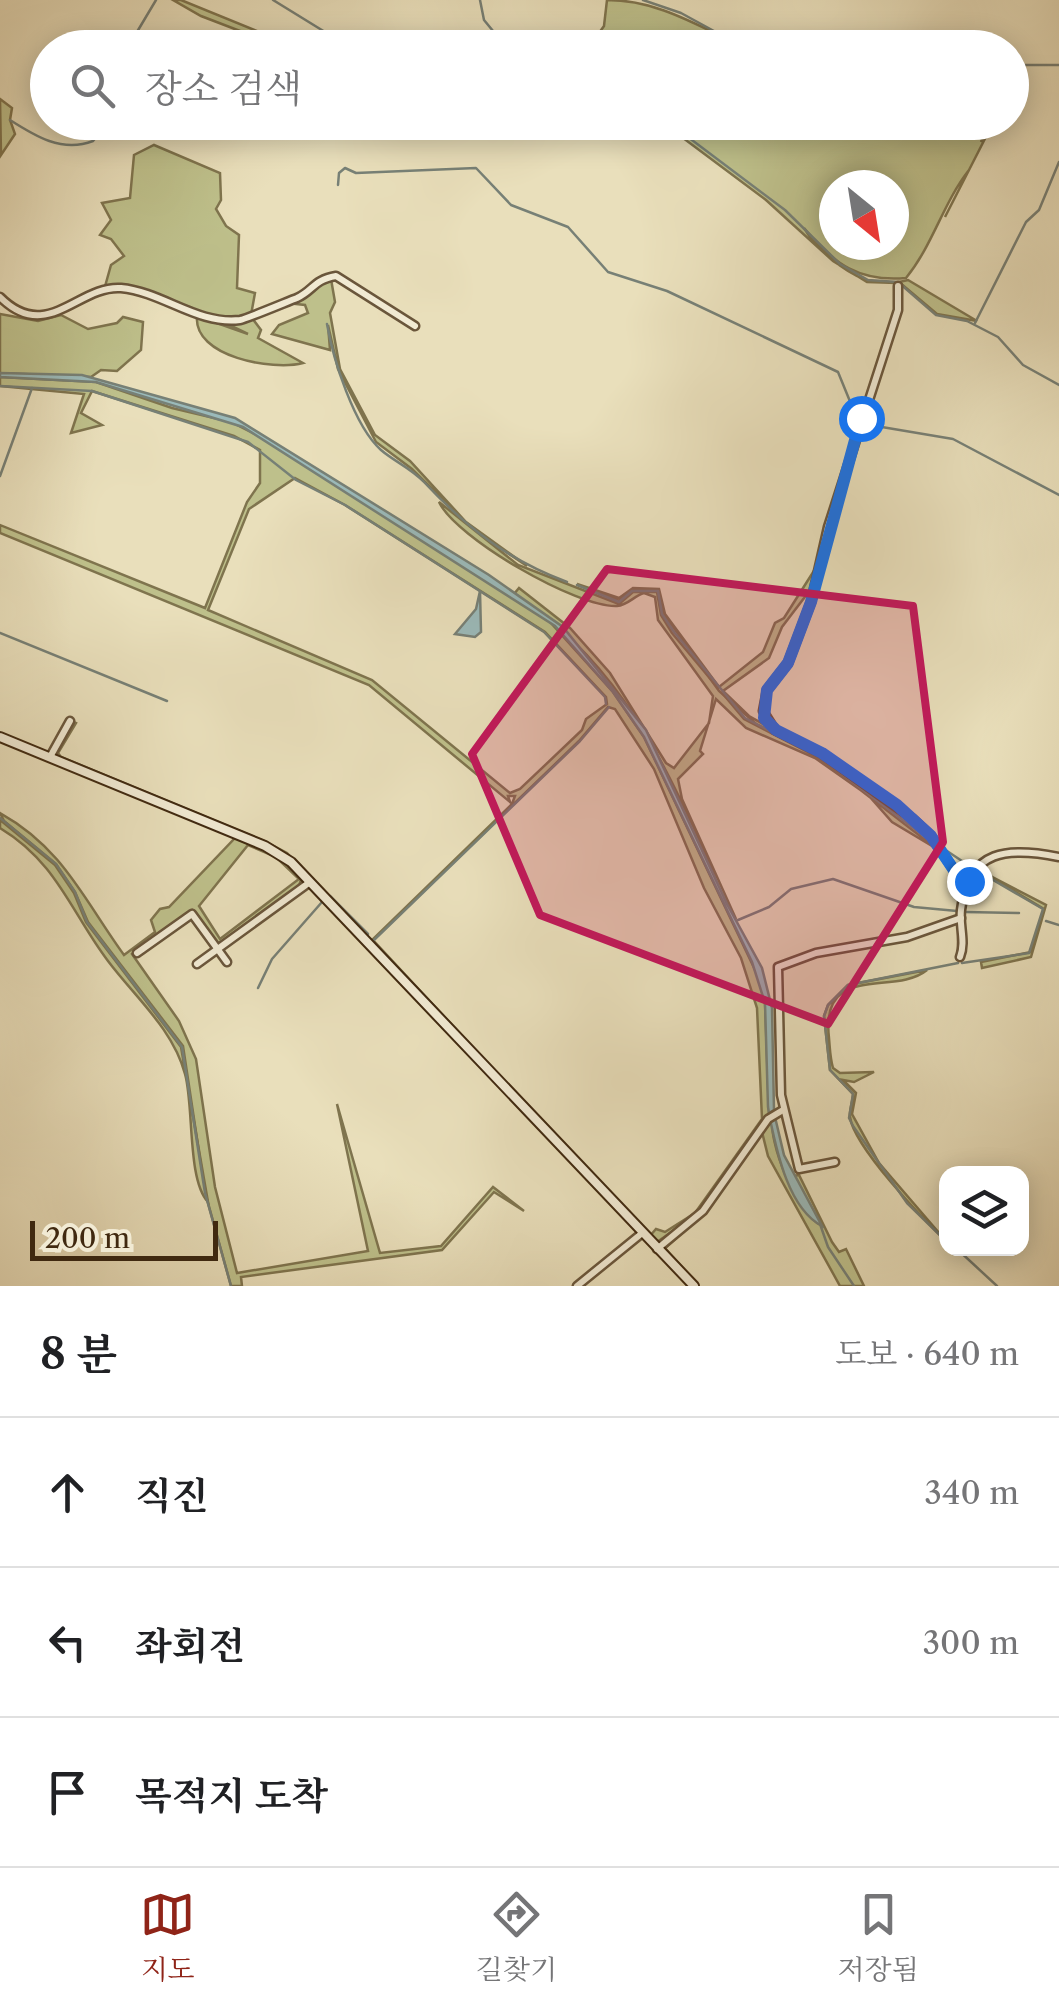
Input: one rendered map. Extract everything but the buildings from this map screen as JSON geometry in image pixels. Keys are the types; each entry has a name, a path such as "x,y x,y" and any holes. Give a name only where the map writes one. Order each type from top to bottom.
{"street":[{"path":"0,297 16,311 39,315 104,290 126,288 220,322 243,320 300,296 314,281 336,276 415,326"},
{"path":"898,286 898,310 828,527 811,602 788,663 767,690 762,711 776,730 822,753 913,819 931,836 966,888"},
{"path":"50,757 70,721"},
{"path":"0,737 273,850 310,882 694,1286"},
{"path":"960,957 966,888 986,860 1000,852 1059,858"},
{"path":"198,964 310,882"},
{"path":"137,953 189,914 226,962"},
{"path":"835,1162 799,1169 784,1110 780,964 816,952 907,937 961,918"},
{"path":"657,1249 696,1218 768,1119 784,1110"},
{"path":"577,1286 641,1234"},
{"path":"588,1278 594,1286"}],"highlighted area":[{"path":"607,569 913,606 943,842 828,1024 540,915 472,754"}],"green space":[{"path":"173,0 254,30 238,30"},
{"path":"607,0 661,9 709,30 601,30"},
{"path":"0,99 12,108 10,120 15,134 1,155"},
{"path":"686,140 984,140 906,278 861,274 836,260 909,260 909,170 819,170 819,244 804,228 819,248 766,200"},
{"path":"154,145 220,173 221,200 216,209 226,226 239,235 237,288 255,293 251,315 220,321 126,288 104,290 111,265 124,256 111,239 100,235 111,220 102,203 130,198 134,155"},
{"path":"331,279 335,302 330,313 340,369 375,435 410,461 466,522 527,566 475,531 412,469 376,442 338,369 328,325 330,350 272,334 279,325 308,313 305,305 287,303"},
{"path":"908,280 977,321 937,314 899,282"},
{"path":"0,314 38,321 61,315 88,329 117,323 123,317 143,322 141,350 117,371 101,370 91,377 0,373"},
{"path":"197,316 248,334 225,323 252,318 261,330 258,338 303,363 273,365 221,351 199,330"},
{"path":"0,377 96,382 172,408 231,422 265,439 550,622 613,692 644,737 757,974 765,1003 769,1113 698,1214 654,1244 370,942 512,804 515,796 508,796 510,802 369,685 0,533 0,525 205,608 247,502 260,483 260,450 234,436 92,391 81,413 102,425 71,433 84,394 0,386","holes":["295,478 345,505 545,632 606,697 607,704 586,719 582,730 520,789 510,793 372,680 208,610 249,509","608,707 615,709 654,769 704,888 741,958 757,1008 762,1119 695,1213 665,1232 656,1229 649,1237 373,940 579,741"]},
{"path":"439,502 518,565 619,604 633,592 657,592 661,615 672,633 744,719 819,758 861,790 815,758 746,728 716,699 709,721 713,696 658,620 655,597 644,593 617,606 575,596 492,551 468,534"},
{"path":"817,566 814,585 782,627 769,658 723,691 749,716 820,756 756,724 719,691 663,613 659,590 632,590 619,601 577,584 619,598 633,588 659,589 665,614 719,687 763,652 775,623 784,618"},
{"path":"519,588 570,628 610,673 666,763 674,768 708,724 700,751 703,754 678,779 682,799 736,919 662,764 624,700 576,643 514,594"},
{"path":"72,721 76,723 58,753 61,757 287,853 329,897 288,857 56,758 54,755"},
{"path":"871,798 937,849 892,822"},
{"path":"0,813 22,827 56,859 124,955 155,932 151,920 160,909 169,907 236,837 279,856 302,876 299,886 222,943 218,944 192,910 132,954 179,1021 196,1059 215,1187 237,1273 368,1251 337,1104 380,1253 441,1246 493,1187 524,1211 494,1192 442,1250 241,1277 242,1286 231,1286 205,1192 183,1046 88,922 75,892 56,864 4,821","holes":["248,845 276,857 299,879 220,939 199,906"]},
{"path":"0,820 55,865 74,893 86,922 181,1047 188,1086 172,1042 95,943 50,873 0,828"},
{"path":"979,870 1046,905 1031,957 982,968 981,962 1031,952 1044,909"},
{"path":"927,970 913,978 847,990 836,999 829,1014 829,1038 833,1068 840,1073 874,1072 854,1082 843,1080 856,1093 852,1114 879,1163 939,1234 863,1146 850,1114 853,1094 830,1070 824,1016 828,1005 848,985"},
{"path":"188,1087 208,1202 201,1191 194,1160"},
{"path":"773,1116 779,1159 794,1192 812,1219 822,1226 794,1176 799,1175 832,1242 839,1252 846,1249 864,1286 840,1286 768,1156 762,1132 706,1210"},
{"path":"706,1210 702,1215 664,1247"},
{"path":"665,1248 699,1286 662,1251"}],"water":[{"path":"0,373 82,375 235,418 489,575 563,627 646,730 727,904 762,968 772,1008 774,1110 769,1113 765,1003 752,962 644,737 613,692 555,626 243,427 96,382 0,377"},
{"path":"480,591 481,632 475,637 455,634 476,609"},
{"path":"775,1117 784,1155 822,1226 801,1207 786,1179 770,1119"}],"waterway":[{"path":"138,30 156,0"},
{"path":"273,0 322,30"},
{"path":"480,0 484,20 492,30"},
{"path":"643,0 681,13 712,30"},
{"path":"1029,65 1059,65"},
{"path":"10,120 30,132"},
{"path":"48,140 70,145 94,140"},
{"path":"692,140 785,210 840,264 868,280 898,282 936,315 967,321 998,337 1023,365 1059,385"},
{"path":"975,323 1026,222 1039,210 1059,162"},
{"path":"338,185 339,173 345,168 356,173 476,168 511,205 568,227 608,272 667,291 838,372 858,421"},
{"path":"327,324 354,409 381,450 419,477 489,541 526,564 567,582"},
{"path":"0,386 92,391 248,442 296,480 345,505 544,632 605,697 606,704"},
{"path":"0,476 32,388"},
{"path":"864,424 953,439 1059,495"},
{"path":"577,585 619,602 632,591 658,591 662,614 674,632 745,718 820,757 933,843"},
{"path":"0,633 167,701"},
{"path":"374,940 580,741 609,707"},
{"path":"0,818 56,864 75,892 87,922 182,1047 205,1193 231,1286"},
{"path":"944,849 974,869"},
{"path":"962,963 1029,953 1043,909 981,873"},
{"path":"738,920 769,907 791,889 833,879 914,907 957,911"},
{"path":"330,896 368,934"},
{"path":"258,988 272,959 322,902"},
{"path":"965,912 1019,913"},
{"path":"1046,921 1059,925"},
{"path":"939,1234 907,1203 853,1126 849,1118 853,1094 830,1070 824,1016 828,1005 848,985 958,963"},
{"path":"820,1224 828,1247 854,1286"},
{"path":"965,1256 997,1286"}],"route":[{"path":"861,418 825,538 811,602 788,663 767,690 762,711 767,723 776,730 822,753 897,805 931,836 965,880 966,888 969,881"}]}
